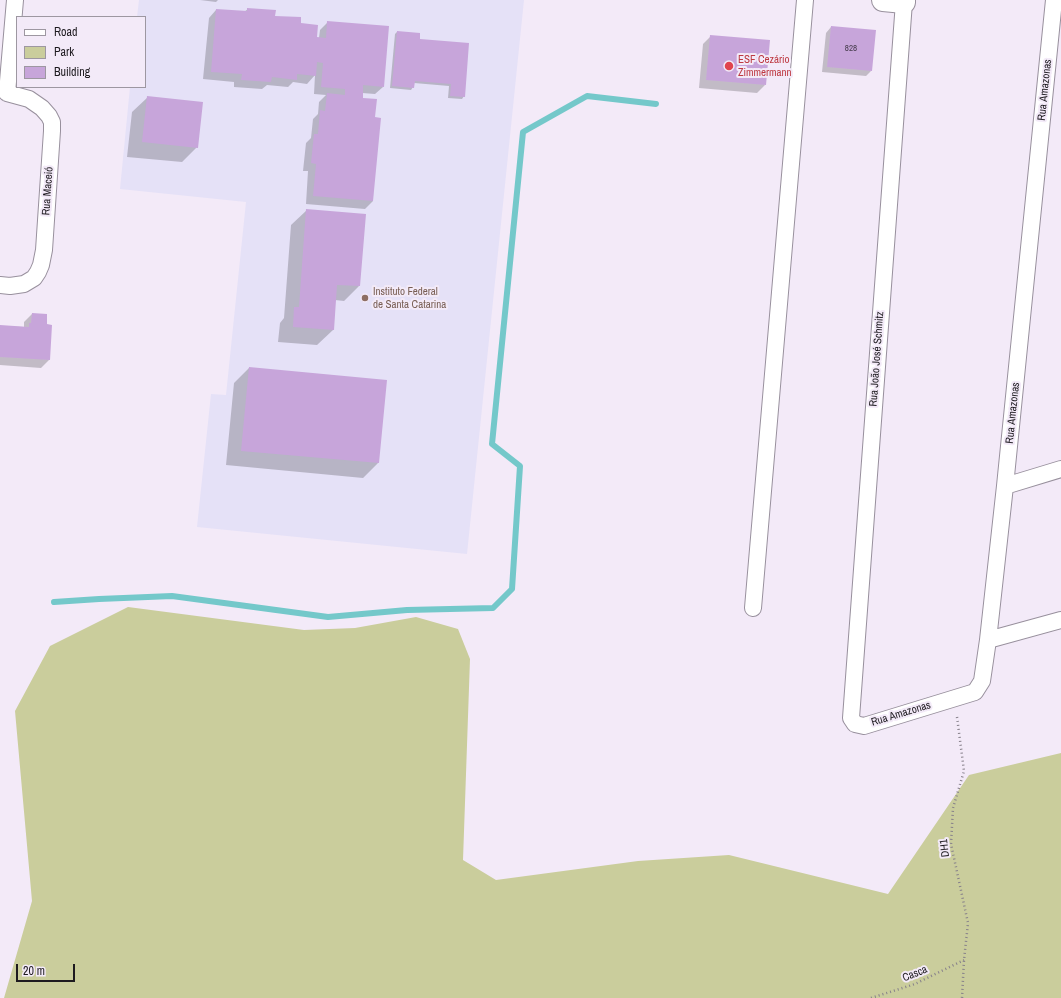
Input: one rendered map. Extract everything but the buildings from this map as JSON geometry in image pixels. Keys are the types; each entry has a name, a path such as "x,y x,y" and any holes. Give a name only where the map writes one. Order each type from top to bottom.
{"street":[{"path":"4,95 15,0"},
{"path":"753,608 805,0"},
{"path":"882,0 904,1"},
{"name":"Rua Amazonas","path":"851,718 855,724 864,726 975,692 982,681 1005,486 1054,0"},
{"name":"Rua João José Schmitz","path":"851,718 904,1"},
{"name":"Rua Maceió","path":"0,285 10,286 24,284 34,278 41,266 44,250 52,131 52,122 42,108 30,100 4,95"},
{"path":"1005,486 1061,469"},
{"path":"988,640 1061,620"}],"path":[{"name":"DH1","path":"954,698 964,771 953,808 951,844 968,923 962,998"},
{"name":"Casca","path":"871,998 915,984 964,960"}],"shaded area":[{"name":"Instituto Federal de Santa Catarina","path":"139,0 524,0 467,554 197,527 211,394 226,395 246,202 120,189 130,88 146,88 146,16 137,16"}],"green space":[{"path":"128,607 304,630 355,628 416,617 458,629 470,659 463,860 496,880 638,861 729,855 888,894 969,775 1061,753 1061,998 4,998 32,901 15,711 50,646"}],"waterway":[{"path":"54,602 172,596 328,617 407,610 493,608 512,589 520,466 492,444 523,132 587,96 656,104"}],"place":[{"name":"ESF Cezário Zimmermann","path":"729,66"},
{"name":"Instituto Federal de Santa Catarina","path":"365,298"}]}
